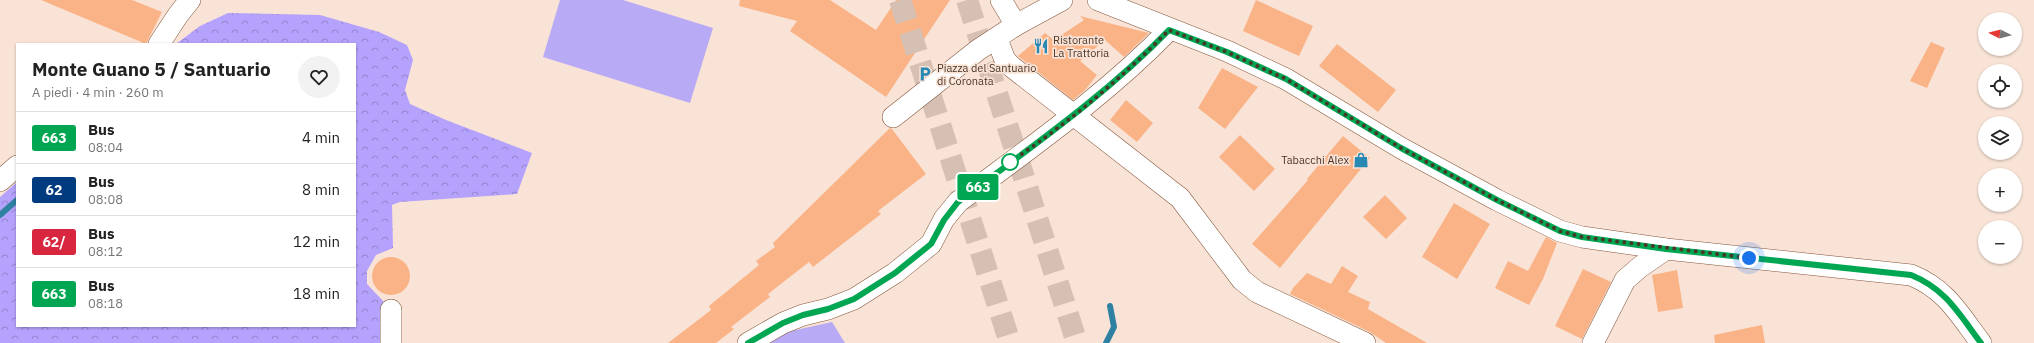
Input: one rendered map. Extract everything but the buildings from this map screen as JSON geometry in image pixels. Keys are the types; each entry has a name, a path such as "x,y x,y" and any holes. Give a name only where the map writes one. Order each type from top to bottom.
{"street":[{"path":"160,43 178,14 190,0"},
{"path":"1001,0 1016,25"},
{"path":"893,117 978,50 997,39 1016,25 1062,0"},
{"path":"1098,0 1169,30 1227,52 1286,79 1401,148 1497,200 1560,231 1582,237 1666,249 1911,275 1927,282 1944,295 1981,343"},
{"path":"748,343 783,323 854,299 895,273 931,244 944,220 958,202 1074,115 1141,59 1169,30"},
{"path":"997,39 1005,60 1012,67 1180,198 1242,280 1257,292 1365,343"},
{"path":"0,181 16,167"},
{"path":"1593,343 1625,280 1640,267 1666,249"},
{"path":"391,310 391,343"}],"shaded area":[{"path":"560,0 623,0 713,28 690,103 543,57"},
{"path":"832,322 845,343 766,343 782,333"}],"green space":[{"path":"228,13 320,15 379,32 407,45 413,60 405,90 410,104 446,120 532,153 517,194 400,202 392,205 393,248 376,255 367,271 367,284 384,302 383,343 0,343 0,197 16,183 16,327 356,327 356,43 177,43 200,26"}],"waterway":[{"path":"0,215 16,201"},
{"path":"1106,343 1114,327 1110,306"}],"tunnel":[{"path":"900,0 1010,343"},
{"path":"967,0 1077,343"}],"bus line":[{"name":"663","path":"748,343 783,323 854,299 895,273 931,244 944,220 958,202 1074,115 1141,59 1169,30 1227,52 1286,79 1401,148 1497,200 1560,231 1582,237 1666,249 1911,275 1927,282 1944,295 1981,343"}],"place":[{"name":"Ristorante La Trattoria","path":"1041,46"},
{"name":"Piazza del Santuario di Coronata","path":"925,74"},
{"name":"Tabacchi Alex","path":"1361,160"}],"route":[{"path":"1010,162 1074,115 1141,59 1169,30 1227,52 1286,79 1401,148 1497,200 1560,231 1582,237 1666,249 1749,258"}]}
